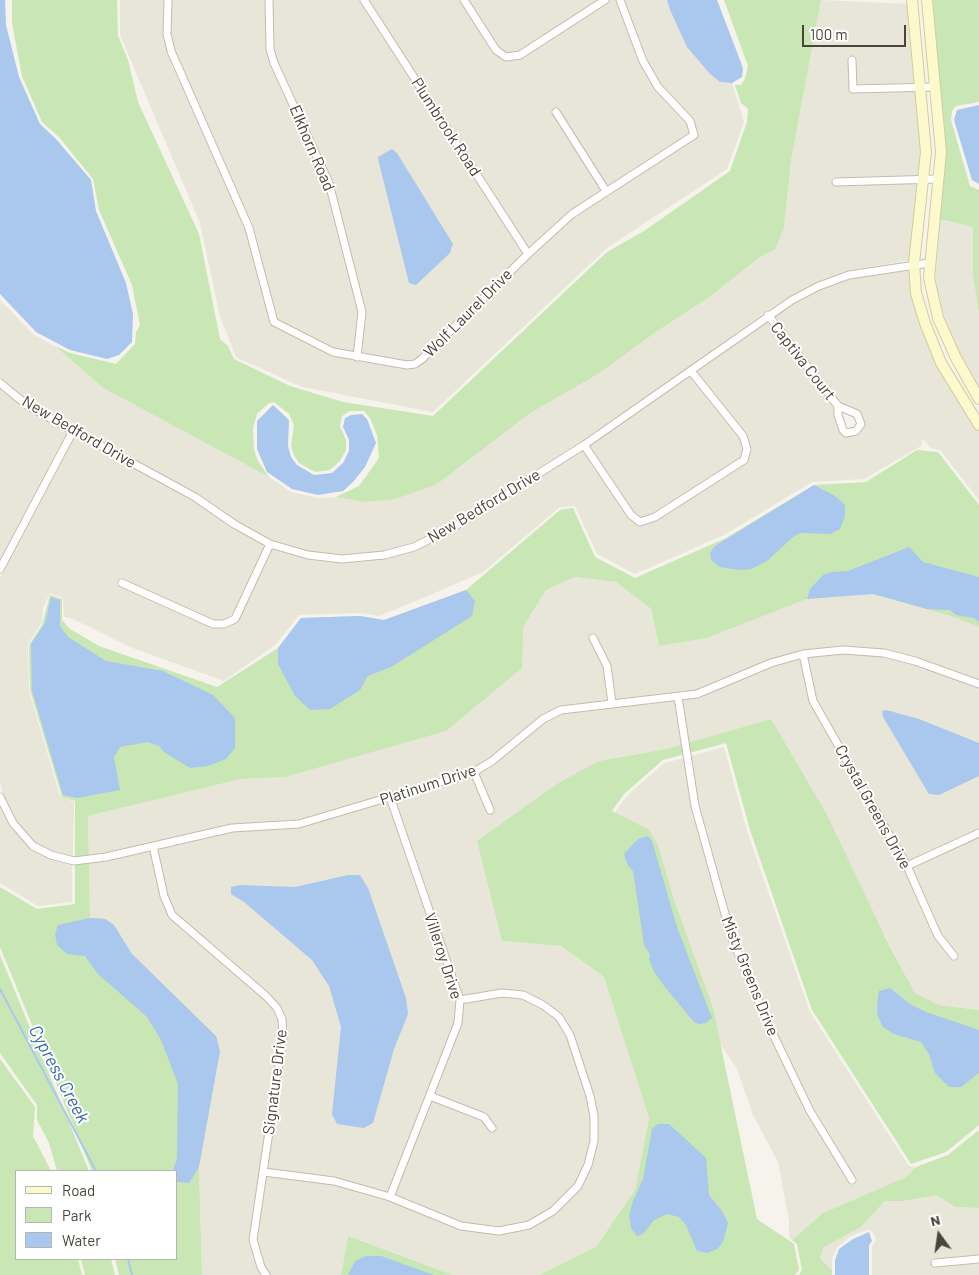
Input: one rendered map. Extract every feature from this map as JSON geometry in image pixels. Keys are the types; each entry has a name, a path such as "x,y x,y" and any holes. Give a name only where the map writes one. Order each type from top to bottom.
{"street":[{"name":"Wolf Laurel Drive","path":"168,0 167,34 171,52 249,228 274,322 333,352 415,364 572,214 694,135 690,121 658,87 642,61 620,0"},
{"name":"Elkhorn Road","path":"269,0 270,49 274,63 329,183 362,312 357,357"},
{"name":"Plumbrook Road","path":"364,0 528,254"},
{"path":"464,0 496,50 506,57 520,55 605,0"},
{"path":"912,0 926,152 914,263 916,293 928,331 942,363 979,425"},
{"path":"927,0 941,152 929,263 931,292 938,318 956,358 979,399"},
{"path":"852,60 853,89 934,87"},
{"path":"556,112 606,191"},
{"path":"836,182 937,179"},
{"name":"New Bedford Drive","path":"0,383 28,406 195,497 234,524 270,544 308,555 342,558 384,555 414,547 454,527 584,444 768,315 819,286 849,275 914,263 929,263"},
{"name":"Captiva Court","path":"768,315 838,406"},
{"path":"584,444 630,515 640,522 655,517 744,460 747,449 743,436 691,370"},
{"path":"0,569 73,431"},
{"path":"122,583 213,624 224,624 235,618 270,544"},
{"path":"593,638 607,666 612,703"},
{"name":"Platinum Drive","path":"0,797 13,823 33,846 51,856 74,861 106,857 232,828 299,824 474,772 492,761 538,722 552,713 566,709 678,697 703,692 771,664 803,654 843,650 884,653 915,661 979,684"},
{"name":"Crystal Greens Drive","path":"803,654 813,701 907,866 938,936 954,956"},
{"name":"Misty Greens Drive","path":"678,697 695,806 732,939 772,1032 810,1111 852,1180"},
{"path":"474,772 490,810"},
{"name":"Villeroy Drive","path":"390,797 460,1000 458,1023 390,1197"},
{"path":"907,866 979,833"},
{"name":"Signature Drive","path":"153,846 164,896 172,915 266,996 278,1008 282,1019 283,1037 253,1240 261,1267 266,1275"},
{"path":"264,1172 334,1181 390,1197 461,1226 499,1231 529,1225 553,1211 578,1186 588,1164 594,1141 591,1102 570,1034 559,1017 543,1004 523,995 502,993 460,1000"},
{"path":"430,1096 484,1117 492,1128"},
{"path":"935,1263 979,1259"}],"shaded area":[{"path":"120,0 667,0 688,47 710,74 720,82 732,83 744,122 727,169 607,248 433,412 302,387 236,357 220,317 200,223 120,35"},
{"path":"821,0 908,4 915,83 857,85 855,56 848,56 850,89 854,93 916,91 921,141 919,175 832,178 833,186 918,183 910,260 847,271 818,282 790,296 581,441 452,524 413,543 383,551 342,555 308,551 272,540 236,521 197,493 29,402 0,378 0,300 34,335 55,346 103,388 269,477 291,492 318,498 336,497 364,502 395,498 436,485 529,414 598,374 656,332 708,298 763,255 775,250 784,228 791,161"},
{"path":"939,219 973,227 973,275 979,314 979,393 952,339 937,295 935,281"},
{"path":"911,268 927,343 959,402 979,431 979,500 940,450 931,448 923,439 921,446 864,479 812,482 724,535 635,574 597,554 575,506 560,507 483,572 428,596 379,616 360,613 299,615 275,645 224,681 130,647 71,618 64,617 63,598 50,593 43,608 42,622 28,644 29,691 60,796 74,802 73,857 52,852 35,842 16,821 5,802 0,782 0,577 75,436 194,501 233,528 265,546 232,615 223,620 213,620 120,578 117,585 212,628 226,628 238,621 272,549 307,559 342,563 384,559 415,551 456,531 583,450 629,518 641,526 657,521 747,461 750,447 745,434 697,372 767,320 834,407 837,427 840,432 847,437 857,435 864,425 860,412 840,403 773,316 820,290 850,279"},
{"path":"691,376 740,438 743,449 741,457 653,513 641,518 633,512 589,446"},
{"path":"0,388 26,409 68,432 0,561"},
{"path":"575,577 616,582 651,609 659,646 707,638 807,599 873,594 951,616 979,627 979,1010 939,1005 915,993 771,719 666,749 599,761 502,941 561,946 604,977 649,1118 635,1190 596,1247 540,1275 453,1275 348,1236 341,1275 202,1275 199,1167 220,1051 216,1036 132,954 114,925 90,918 88,816 241,779 285,777 522,668 522,627 546,590"},
{"path":"724,747 747,831 810,1012 909,1166 916,1167 906,1177 823,1213 792,1240 789,1237 789,1221 778,1162 753,1115 737,1069 706,1023 618,826 615,812 627,796 664,763 684,758 691,807 729,940 768,1034 807,1112 852,1185 857,1181 814,1109 775,1031 736,938 698,806 691,756"},
{"path":"0,808 10,826 32,849 50,859 72,865 72,902 38,906 0,883"},
{"path":"936,1195 955,1207 979,1208 979,1255 931,1259 932,1267 979,1263 979,1275 872,1275 872,1247 876,1240 874,1234 869,1229 851,1236 838,1246 832,1259 832,1270 820,1258 824,1247 861,1227 885,1201 903,1201"}],"green space":[{"path":"12,0 117,0 118,36 128,60 138,102 199,234 220,339 228,346 234,359 290,386 343,402 433,416 607,252 644,231 730,171 747,122 748,109 741,103 735,85 741,85 745,79 748,66 724,0 821,0 791,161 784,228 775,250 763,255 708,298 656,332 598,374 529,414 436,485 395,499 364,502 336,497 359,486 379,458 377,435 370,418 364,411 350,411 342,416 340,426 346,440 346,450 340,461 330,470 315,472 299,463 294,455 291,446 294,425 289,414 274,402 269,403 257,414 253,428 254,450 258,461 269,477 103,388 55,346 70,353 116,364 135,344 136,332 140,325 132,285 99,210 93,179 59,137 42,122 22,76 12,23"},
{"path":"933,0 979,0 979,102 956,106 952,111 951,120 970,186 979,190 979,314 973,275 973,227 939,219 943,190 945,129 937,79"},
{"path":"917,450 938,452 979,505 979,627 951,616 873,594 807,599 707,638 659,646 651,609 616,582 575,577 546,590 523,627 522,668 446,731 285,777 241,779 88,816 90,918 105,919 114,925 132,954 216,1036 220,1051 199,1167 202,1275 119,1275 115,1260 178,1260 178,1170 92,1170 0,947 0,887 37,909 75,904 75,801 62,797 30,690 29,645 42,625 50,595 62,599 62,620 70,629 99,646 217,687 278,648 301,618 360,616 384,620 466,590 560,510 573,508 595,557 635,578 726,538 814,485 866,482"},
{"path":"771,719 827,815 888,943 915,993 939,1005 979,1010 979,1125 946,1152 911,1164 812,1010 750,830 726,743 663,760 624,794 612,811 649,830 658,845 674,900 713,1008 757,1219 794,1244 799,1270 795,1275 540,1275 596,1247 635,1190 649,1118 604,977 561,946 502,941 477,841 557,784 599,761 666,749"},
{"path":"0,955 89,1170 57,1170 49,1143 37,1120 37,1105 0,1053"},
{"path":"0,1059 35,1107 33,1136 50,1170 15,1170 15,1260 78,1260 82,1275 0,1275"},
{"path":"979,1130 979,1208 955,1207 936,1195 903,1201 885,1201 861,1227 824,1247 820,1258 832,1270 832,1275 799,1275 802,1270 797,1244 792,1240 823,1213 906,1177 916,1167 948,1155"},
{"path":"348,1236 453,1275 341,1275"},
{"path":"81,1260 111,1260 115,1275 85,1275"}],"water":[{"path":"0,0 5,0 6,25 19,77 40,124 56,139 91,180 96,211 126,283 133,314 132,342 119,355 107,359 70,350 36,332 0,294"},
{"path":"667,0 717,0 743,68 742,77 732,83 720,82 710,74 687,47"},
{"path":"979,105 979,184 972,180 954,120 957,110"},
{"path":"392,149 397,153 453,244 450,253 416,285 409,283 379,163 378,157"},
{"path":"273,405 289,420 288,446 291,457 297,465 314,475 332,473 343,463 349,451 349,440 343,427 345,418 351,415 362,414 367,419 376,443 365,467 353,482 343,491 318,495 292,489 267,472 257,449 257,421"},
{"path":"814,485 835,496 845,505 845,516 840,529 830,534 800,533 767,561 751,569 738,570 720,567 711,560 710,553 715,546"},
{"path":"909,547 923,562 979,577 979,622 974,618 956,615 950,610 927,609 873,594 807,599 810,589 823,575 831,572 848,571"},
{"path":"466,590 475,601 472,616 391,667 368,676 360,690 330,709 310,710 295,696 278,664 278,648 301,618 360,616 384,620"},
{"path":"51,597 60,600 60,626 68,637 106,661 163,671 213,695 235,718 235,748 226,759 208,766 190,768 164,752 159,746 148,742 120,747 114,757 120,790 77,798 63,795 32,691 31,644 45,623"},
{"path":"886,710 919,719 979,743 979,776 939,795 929,794 883,717 882,711"},
{"path":"648,836 652,841 677,927 712,1018 706,1023 699,1024 694,1022 665,987 654,972 649,959 650,955 644,945 633,871 627,864 624,854 638,839"},
{"path":"348,875 360,875 368,888 406,998 408,1014 394,1049 373,1123 364,1128 337,1124 332,1114 341,1027 329,986 312,960 244,902 231,894 231,887 240,885 295,887"},
{"path":"90,918 105,919 114,925 132,954 216,1036 220,1051 199,1167 189,1183 178,1182 178,1170 173,1170 177,1158 178,1084 161,1040 147,1017 98,974 85,956 67,954 57,945 55,934 58,925"},
{"path":"890,988 910,1004 926,1012 979,1030 979,1073 961,1087 949,1087 935,1073 929,1054 921,1042 894,1034 883,1027 877,1014 878,996 879,991"},
{"path":"658,1124 669,1124 706,1158 709,1195 722,1211 728,1223 723,1242 717,1249 707,1253 697,1251 686,1225 679,1217 667,1214 654,1220 643,1234 637,1236 631,1228 629,1216 633,1201 643,1179 652,1129"},
{"path":"869,1232 872,1241 869,1245 869,1275 835,1275 835,1260 839,1249 853,1239"},
{"path":"366,1256 381,1256 434,1275 348,1275 355,1261"}],"waterway":[{"name":"Cypress Creek","path":"0,989 95,1170"},
{"name":"Cypress Creek","path":"128,1260 132,1275"}]}
